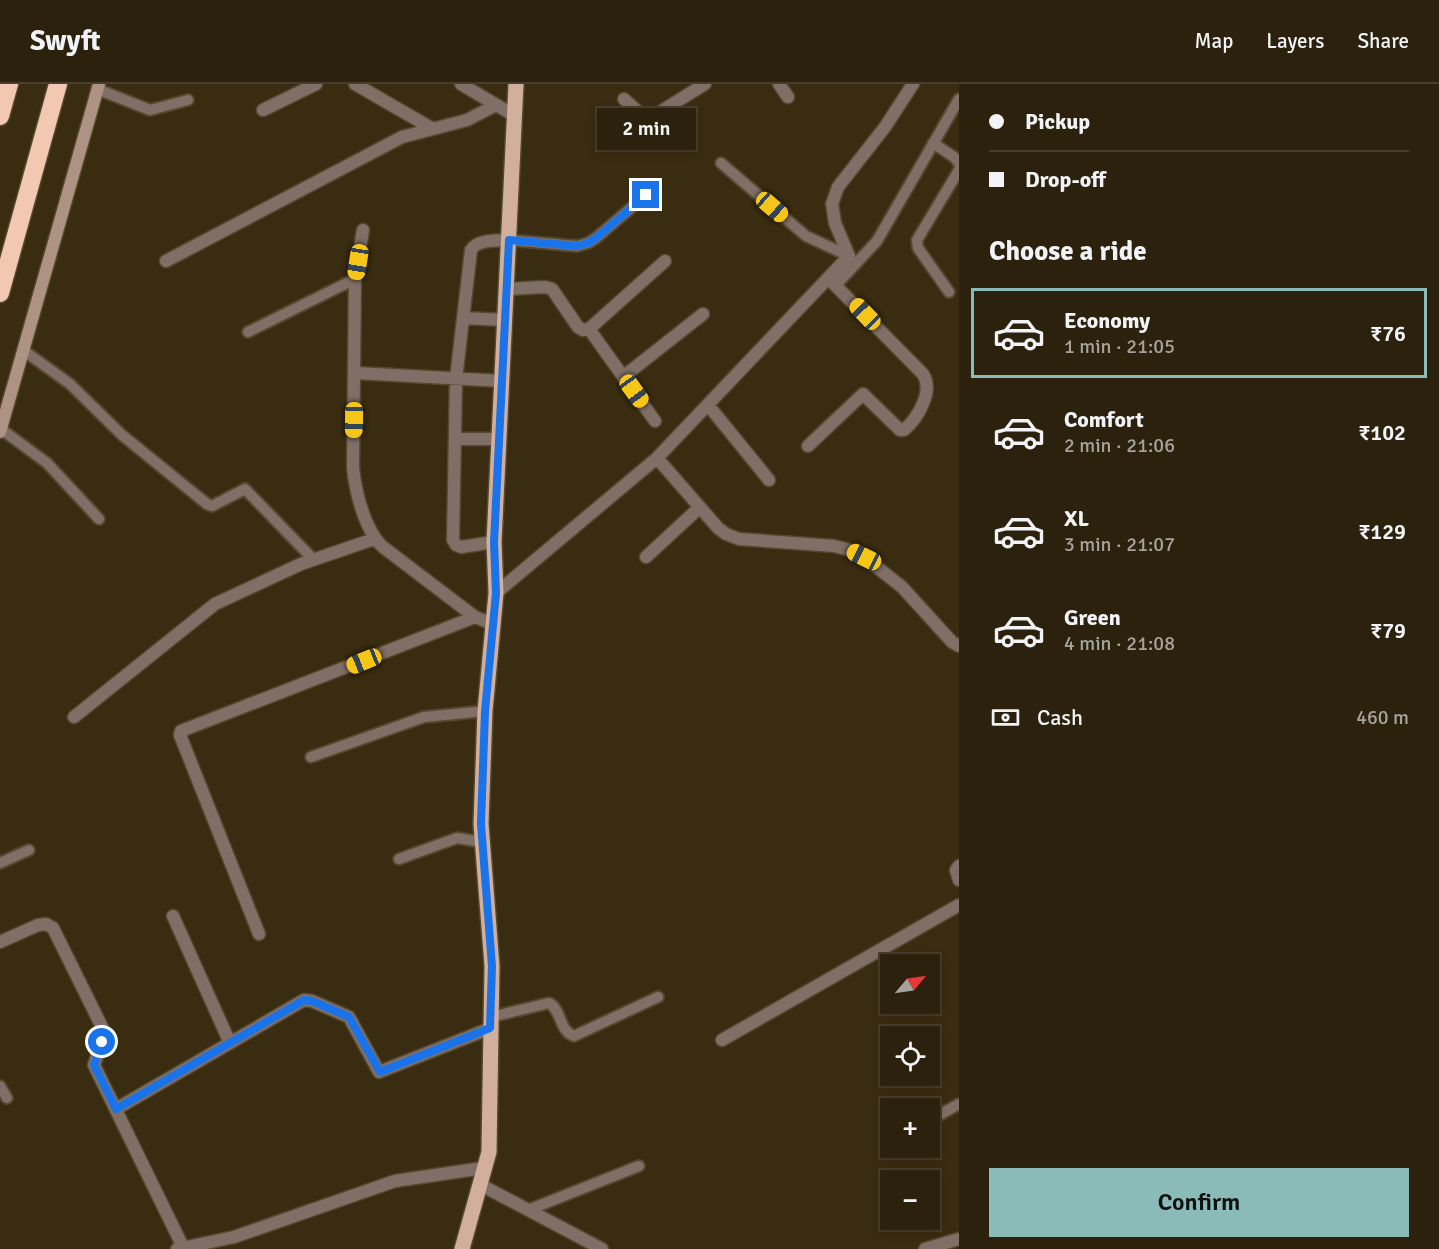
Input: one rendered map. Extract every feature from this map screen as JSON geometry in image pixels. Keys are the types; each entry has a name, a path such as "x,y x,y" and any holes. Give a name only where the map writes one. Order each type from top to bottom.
{"highway":[{"path":"0,116 9,84"},
{"path":"0,293 58,84"}],"main road":[{"path":"462,1249 489,1152 492,966 481,824 485,711 496,593 494,542 516,84"}],"street":[{"path":"263,110 316,84"},
{"path":"355,84 433,129"},
{"path":"461,84 515,116"},
{"path":"624,99 646,120 705,84"},
{"path":"779,84 788,97"},
{"path":"496,593 657,458 832,282 849,256 835,224 832,204 838,188 885,127 913,84"},
{"path":"0,430 98,87"},
{"path":"166,261 396,140 467,120 496,105"},
{"path":"363,230 355,279 355,482 366,542 475,617 494,624"},
{"path":"494,542 461,547 453,540 456,378 471,250 478,243 509,240"},
{"path":"506,289 545,287 552,289 578,327 583,330 589,329 664,261"},
{"path":"808,446 863,394 900,430 904,430 920,411 928,388 927,380 922,374 832,282"},
{"path":"623,376 703,314"},
{"path":"463,318 505,320"},
{"path":"589,329 655,421"},
{"path":"356,373 502,381"},
{"path":"708,405 769,480"},
{"path":"455,439 499,439"},
{"path":"657,458 718,528 726,534 739,539 834,546 850,550 864,557 902,587 952,642 959,646"},
{"path":"646,556 700,507"},
{"path":"74,717 215,604 313,560 366,542"},
{"path":"259,934 180,735 181,731 475,617"},
{"path":"959,866 956,870 959,880"},
{"path":"722,1040 959,905"},
{"path":"172,916 230,1043"},
{"path":"0,942 38,925 46,924 53,928 102,1028 104,1036 94,1065 180,1248 234,1237 395,1181 483,1168"},
{"path":"116,1109 304,1000 312,1001 349,1017 380,1072 490,1023"},
{"path":"479,1184 602,1249"},
{"path":"925,1249 959,1239"}],"lane":[{"path":"98,87 150,110 188,100"},
{"path":"832,282 877,241 959,99"},
{"path":"933,143 959,163"},
{"path":"721,163 806,236 849,256"},
{"path":"949,292 918,248 917,240 959,171"},
{"path":"509,240 577,246 588,243 646,195"},
{"path":"248,332 355,279"},
{"path":"23,350 70,384 122,435 207,504 212,506 245,489 250,492 313,560"},
{"path":"0,430 47,463 99,519"},
{"path":"311,757 424,717 485,711"},
{"path":"399,859 457,838 482,842"},
{"path":"0,863 29,850"},
{"path":"490,1023 549,1003 553,1004 566,1031 574,1036 658,998"},
{"path":"0,1086 7,1098"},
{"path":"940,1114 959,1104"},
{"path":"528,1210 639,1166"}],"route":[{"path":"102,1042 94,1065 116,1109 304,1000 312,1001 349,1017 375,1067 380,1072 490,1028 492,966 481,824 485,711 496,593 494,542 509,240 577,246 588,243 646,195"}]}
